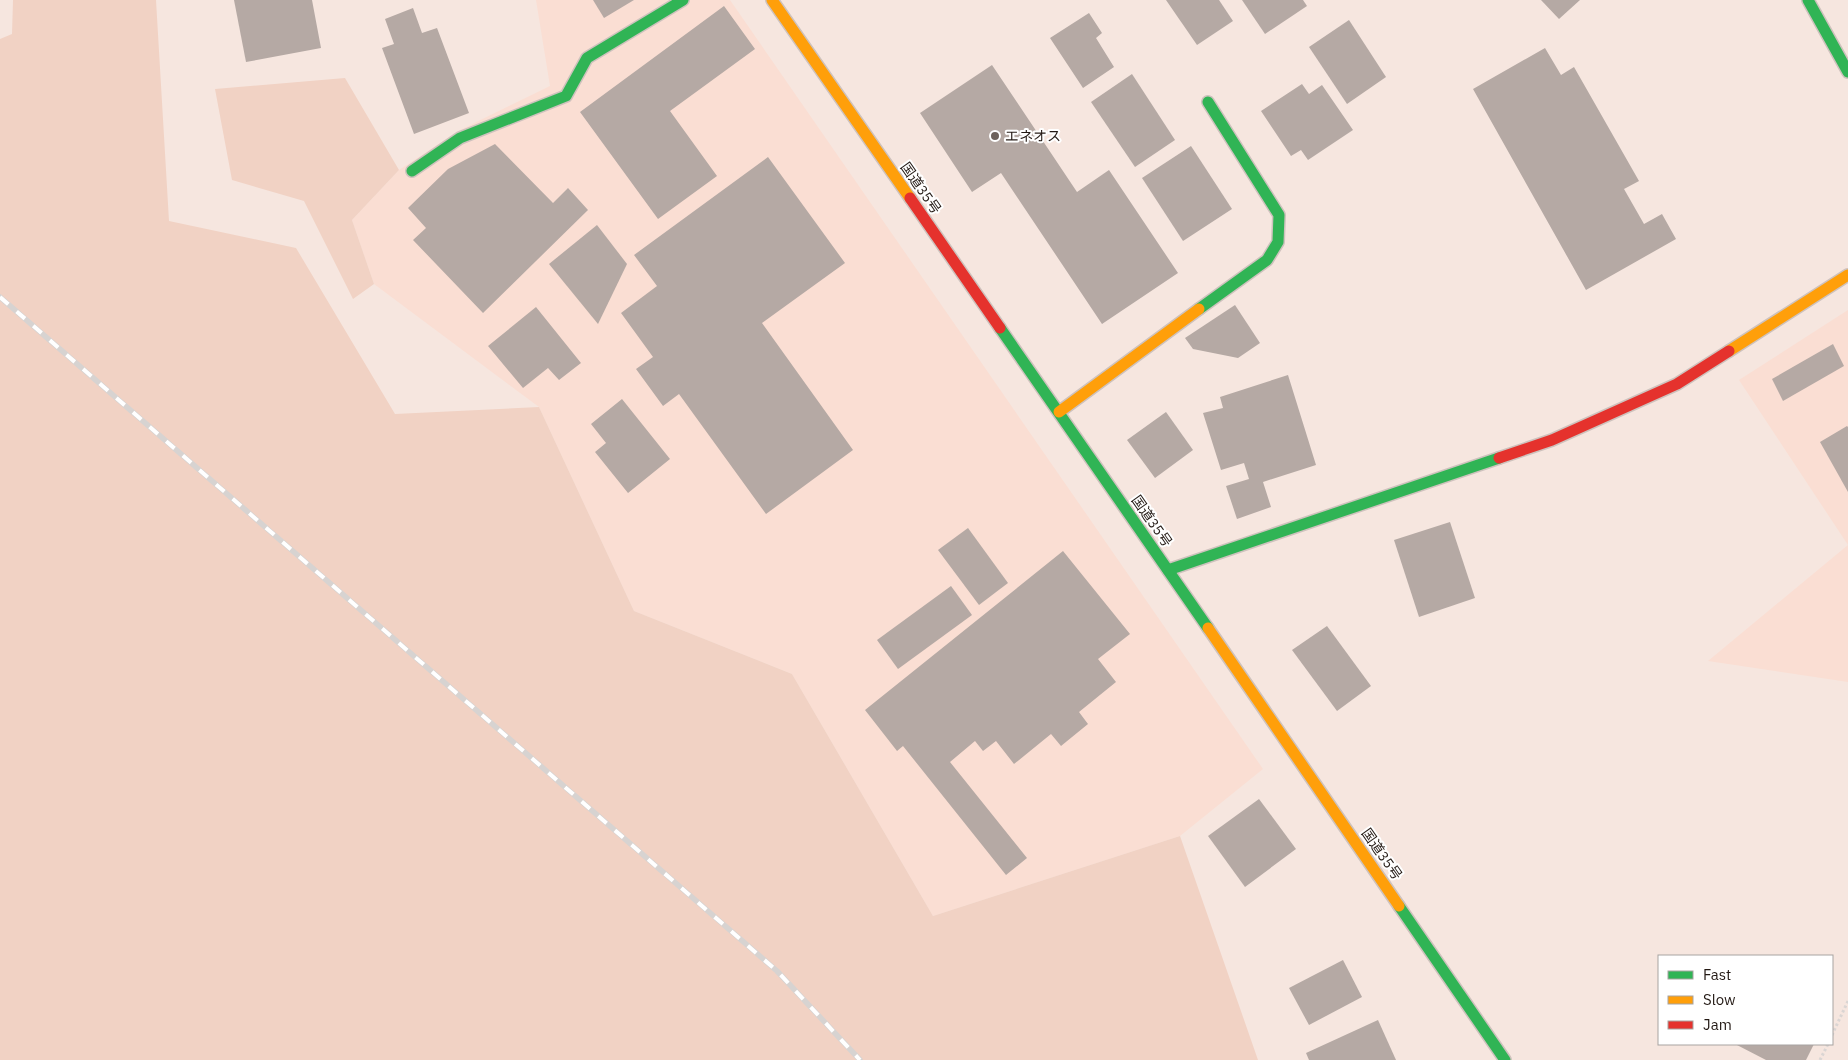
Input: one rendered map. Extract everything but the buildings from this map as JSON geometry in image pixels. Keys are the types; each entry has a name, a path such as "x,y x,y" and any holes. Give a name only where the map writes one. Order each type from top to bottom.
{"main road":[{"path":"412,171 460,138 566,96 588,58 683,0"},
{"name":"国道35号","path":"772,0 1059,412 1505,1060"},
{"path":"1808,0 1848,72"},
{"path":"1059,412 1267,260 1278,242 1279,215 1208,102"},
{"path":"1168,570 1552,440 1677,384 1848,275"}],"path":[{"path":"1833,1033 1848,1000"},
{"path":"1820,1060 1828,1045"}],"shaded area":[{"path":"13,0 156,0 169,221 296,248 395,414 539,407 634,611 792,674 933,916 1180,836 1258,1060 0,1060 0,39 12,34"},
{"path":"536,0 730,0 1263,769 1180,836 933,916 792,674 634,611 539,407 374,284 352,220 399,170 458,131 550,86"},
{"path":"345,78 399,170 352,220 374,284 353,299 304,201 232,180 215,89"},
{"path":"1848,310 1848,545 1739,380"},
{"path":"1848,545 1848,682 1708,661"}],"railway":[{"path":"0,297 777,971 860,1060"}],"traffic: fast":[{"path":"412,171 460,138 566,96 587,58 683,0"},
{"path":"1808,0 1848,72"},
{"path":"1199,309 1267,260 1278,242 1279,215 1208,102"},
{"path":"1000,328 1208,628"},
{"path":"1168,570 1499,458"},
{"path":"1399,906 1505,1060"}],"traffic: slow":[{"path":"772,0 910,198"},
{"path":"1729,351 1848,275"},
{"path":"1059,412 1199,309"},
{"path":"1208,628 1399,906"}],"traffic: jam":[{"path":"910,198 1000,328"},
{"path":"1499,458 1552,440 1677,384 1729,351"}],"place":[{"name":"エネオス","path":"995,136"}]}
